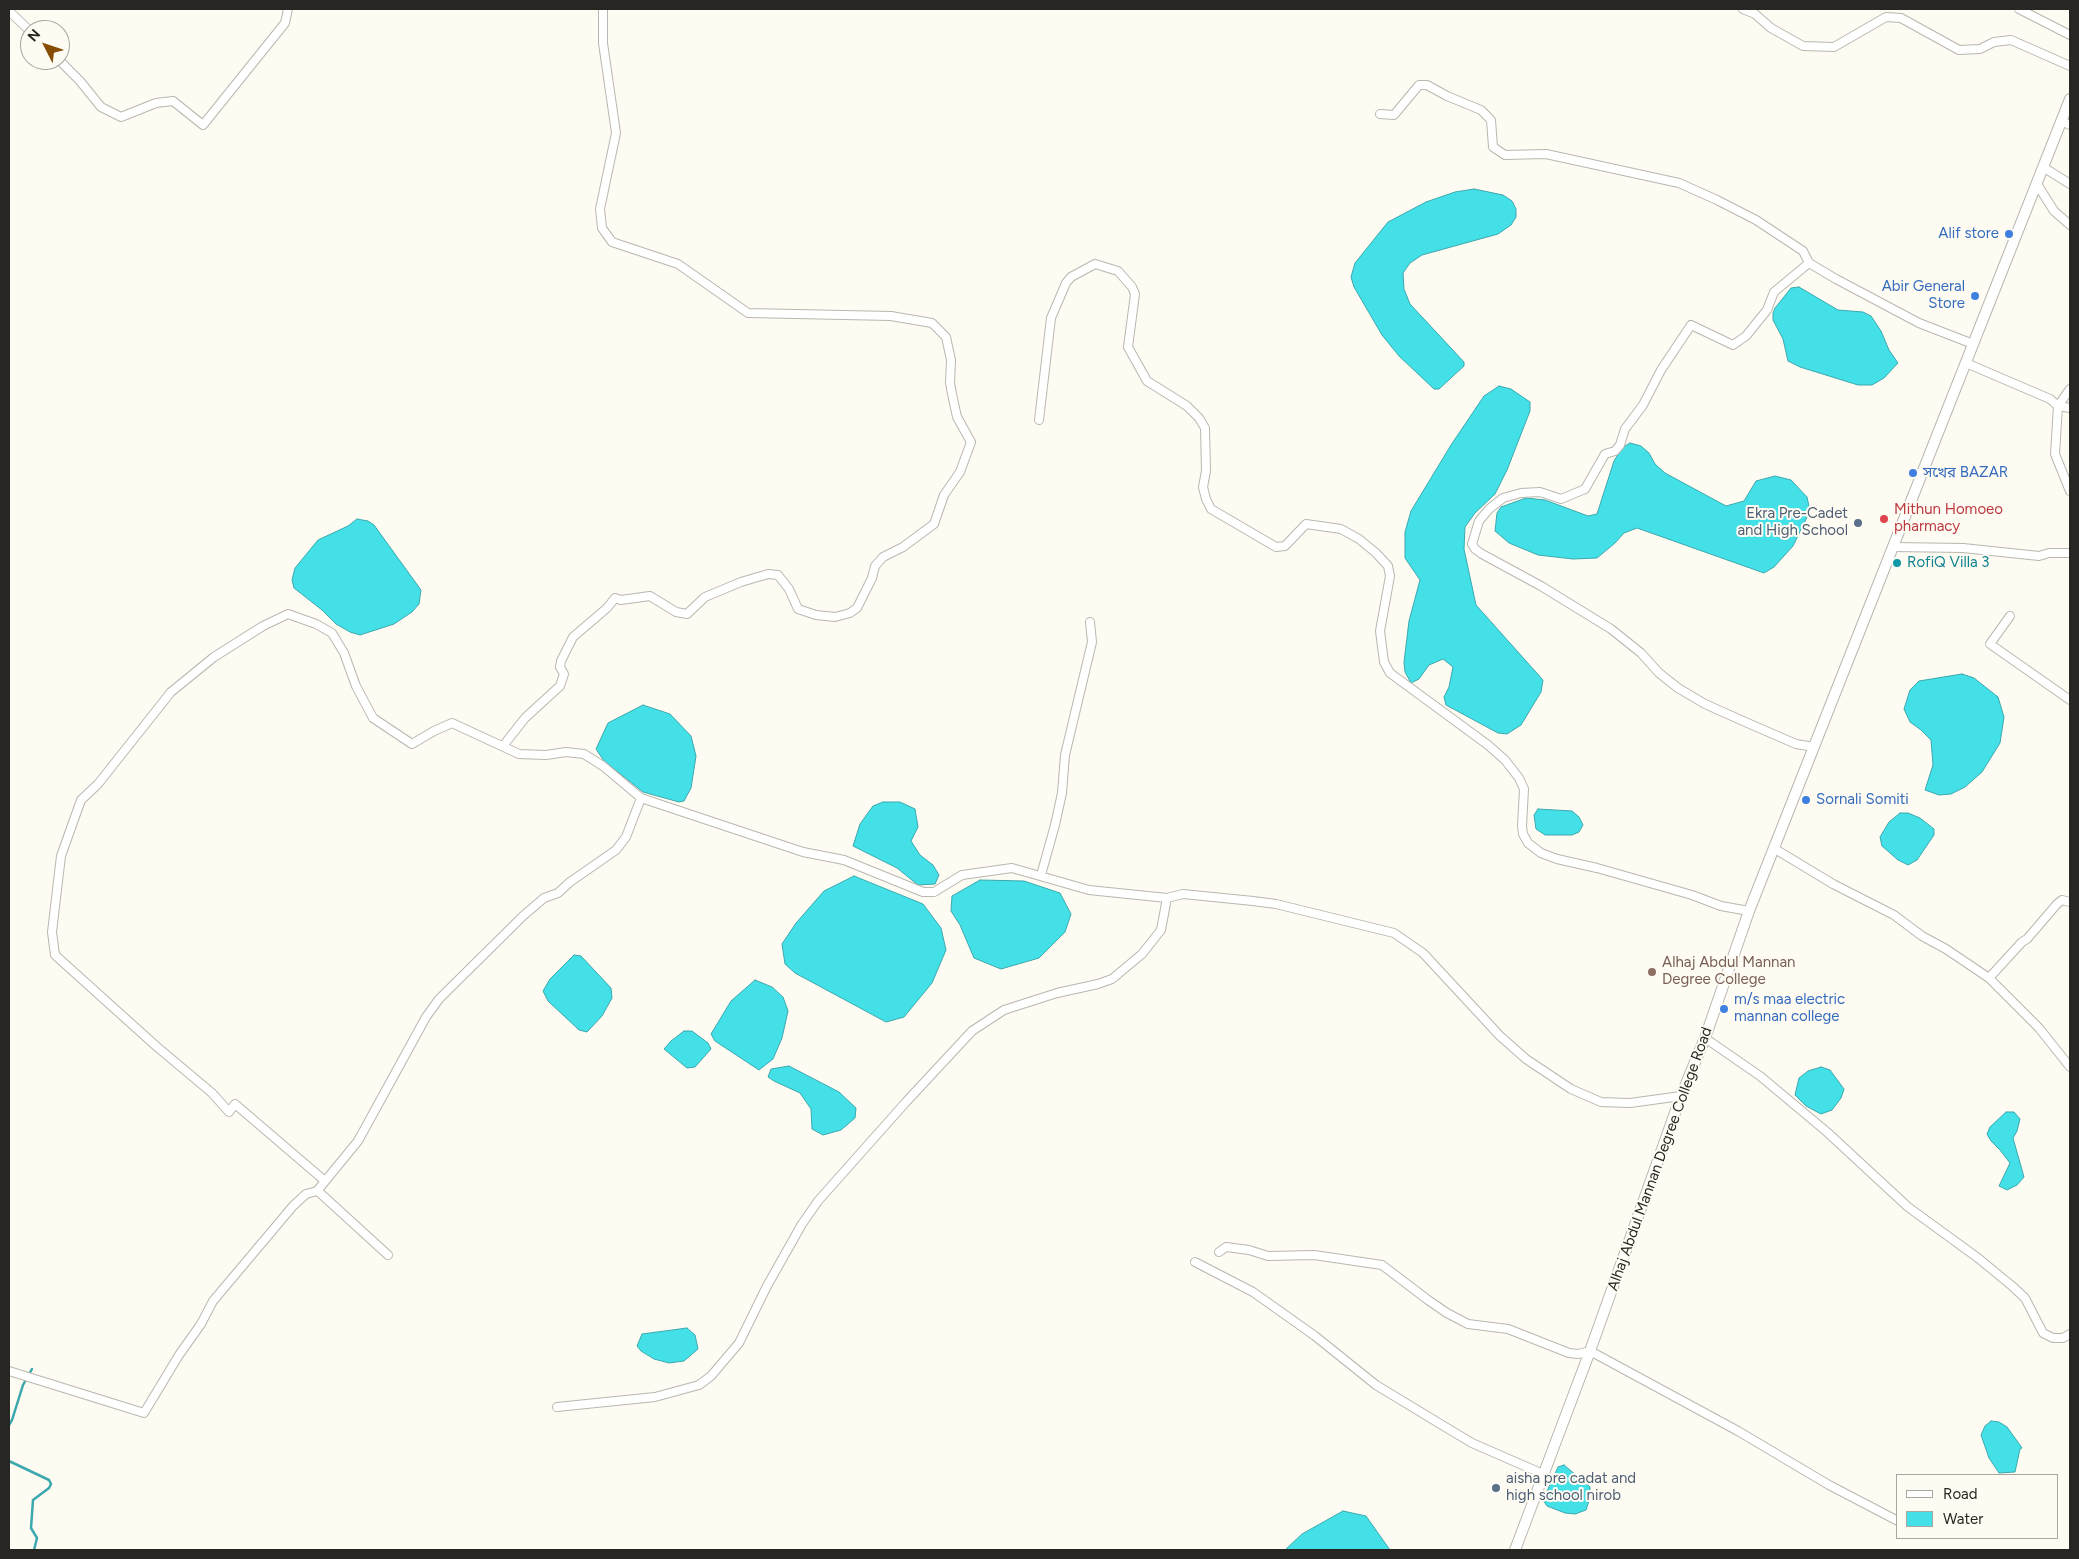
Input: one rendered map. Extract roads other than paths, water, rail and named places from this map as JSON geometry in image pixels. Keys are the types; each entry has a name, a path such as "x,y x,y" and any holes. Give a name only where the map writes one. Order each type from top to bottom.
{"street":[{"path":"69,70 101,107 121,117 156,103 173,101 203,124 285,23 288,9"},
{"path":"503,746 525,718 560,686 564,674 560,667 561,662 574,637 607,608 615,598 621,600 650,596 676,612 687,614 705,597 741,582 768,574 778,576 789,589 798,609 807,613 835,617 850,613 857,608 872,578 874,566 883,557 903,547 934,524 944,495 952,480 960,472 971,442 958,417 952,394 950,383 951,360 946,337 932,323 891,316 748,313 678,264 612,242 602,228 600,209 616,133 603,43 603,9"},
{"path":"1743,9 1755,14 1771,28 1803,46 1834,47 1886,17 1901,18 1959,50 1980,49 1994,42 2011,40 2070,66"},
{"path":"2019,9 2070,35"},
{"path":"9,11 20,21"},
{"path":"1380,114 1394,114 1419,85 1427,85 1447,96 1481,110 1491,120 1493,147 1505,154 1546,154 1679,183 1718,200 1756,220 1803,251 1809,263 1919,323 1973,344"},
{"name":"Alhaj Abdul Mannan Degree College Road","path":"1515,1550 1590,1350 1681,1096 1705,1038 1749,911 2043,168 2066,123 2070,99"},
{"path":"2043,168 2070,184"},
{"path":"2037,184 2054,210 2070,225"},
{"path":"1809,263 1774,292 1767,310 1746,336 1734,345 1691,325 1661,370 1643,405 1625,429 1620,445 1615,452 1605,454 1585,489 1561,499 1540,492 1521,493 1503,498 1489,509 1479,521 1472,544 1482,554 1541,586 1611,629 1641,653 1659,673 1678,688 1742,722 1796,744 1814,747"},
{"path":"1039,420 1052,318 1066,283 1071,277 1095,264 1118,271 1132,287 1134,294 1128,347 1147,381 1187,406 1199,418 1205,428 1206,471 1203,487 1211,509 1276,548 1285,546 1306,524 1341,529 1359,539 1376,553 1388,566 1390,576 1380,631 1384,662 1390,673 1505,760 1519,778 1524,789 1522,826 1523,834 1528,843 1541,853 1556,859 1597,868 1692,895 1721,906 1749,911"},
{"path":"1966,363 2050,399 2058,406 2070,408"},
{"path":"2070,389 2058,406 2055,454 2070,492"},
{"path":"1893,547 1963,548 2039,556 2049,553 2070,553"},
{"path":"325,1181 235,1104 229,1112 212,1092 156,1046 55,955 52,932 61,856 81,800 98,784 171,692 214,657 263,626 288,614 316,624 332,634 344,653 356,686 373,718 412,744 434,730 452,723 519,754 546,755 566,752 584,754 603,766 641,798 803,852 844,860 923,892 934,892 962,875 1012,868 1089,890 1167,898 1183,894 1276,904 1394,933 1423,953 1507,1042 1526,1059 1571,1089 1602,1102 1630,1103 1681,1096"},
{"path":"2010,616 1990,644 2070,700"},
{"path":"1041,875 1056,825 1062,793 1065,755 1092,642 1090,622"},
{"path":"9,1371 144,1413 179,1355 201,1324 212,1302 294,1206 306,1194 317,1191 358,1141 426,1017 439,999 544,898 558,893 570,882 616,850 626,837 641,798"},
{"path":"1775,849 1841,888 1894,915 1922,936 1946,949 1989,978 2039,1028 2070,1068"},
{"path":"558,1407 655,1397 699,1385 711,1376 739,1343 767,1286 802,1224 818,1201 951,1052 972,1031 1004,1010 1057,993 1112,979 1142,954 1161,930 1167,898"},
{"path":"1989,978 2027,939 2057,904 2062,900 2070,902"},
{"path":"1705,1038 1760,1076 1828,1132 1908,1207 1978,1258 2012,1286 2025,1298 2043,1333 2053,1338 2063,1338 2070,1334"},
{"path":"317,1191 388,1255"},
{"path":"1219,1252 1226,1247 1249,1250 1268,1256 1314,1255 1382,1265 1447,1314 1468,1324 1508,1329 1578,1354 1590,1350 1738,1431 1829,1485 1896,1520"},
{"path":"1195,1262 1261,1297 1315,1336 1376,1385 1442,1426 1472,1443 1543,1474"}],"water":[{"path":"1474,189 1503,195 1512,201 1516,209 1516,217 1511,225 1498,234 1422,255 1410,263 1403,273 1404,289 1410,304 1464,362 1464,366 1439,389 1434,389 1399,356 1382,335 1354,287 1351,277 1355,263 1388,222 1426,202 1455,192"},
{"path":"1799,287 1838,310 1863,312 1871,316 1898,363 1884,378 1872,385 1858,385 1800,367 1788,361 1783,339 1773,320 1773,313 1791,288"},
{"path":"1499,386 1511,389 1530,402 1530,411 1507,470 1495,494 1475,513 1465,527 1464,549 1476,605 1543,680 1541,692 1521,725 1507,734 1498,733 1446,705 1444,697 1449,687 1453,667 1443,659 1429,665 1419,679 1411,683 1405,672 1404,662 1409,621 1420,580 1405,558 1405,532 1411,511 1451,445 1484,396"},
{"path":"1630,443 1641,446 1665,473 1726,506 1744,501 1756,481 1775,476 1791,480 1807,497 1810,511 1793,546 1774,567 1764,573 1637,528 1624,533 1597,558 1573,559 1538,555 1509,543 1495,531 1497,513 1501,507 1526,498 1545,500 1588,516 1597,514 1614,461 1622,448"},
{"path":"357,519 368,521 374,525 421,590 419,604 412,612 394,624 360,635 336,624 322,610 294,588 292,580 295,568 318,540 348,526"},
{"path":"1962,674 1974,678 1998,697 2004,717 2000,743 1982,772 1965,787 1951,794 1939,795 1925,790 1933,765 1931,740 1910,722 1904,709 1910,690 1919,681"},
{"path":"643,705 670,714 691,736 696,756 691,788 684,801 679,802 643,792 604,761 596,749 608,723"},
{"path":"883,802 900,802 915,809 918,827 911,841 920,855 933,865 939,875 935,884 918,885 897,868 853,846 860,824 873,806"},
{"path":"1538,809 1572,811 1579,817 1583,825 1579,832 1572,835 1545,835 1536,829 1534,815"},
{"path":"1900,813 1908,813 1920,818 1934,829 1934,835 1917,860 1908,865 1898,860 1882,846 1880,837 1889,822"},
{"path":"854,876 923,904 941,928 946,950 932,983 904,1017 886,1022 795,973 785,964 782,944 796,923 824,891"},
{"path":"980,880 1024,881 1060,893 1071,914 1065,932 1039,958 1001,969 974,958 960,925 951,911 952,896"},
{"path":"574,955 581,956 611,988 612,998 602,1016 587,1032 579,1030 548,1001 543,991 550,979"},
{"path":"755,980 772,987 783,997 788,1011 782,1038 773,1059 759,1070 715,1041 711,1034 731,1001"},
{"path":"684,1031 692,1031 708,1043 711,1049 695,1067 687,1068 664,1049"},
{"path":"789,1066 839,1092 856,1108 855,1118 841,1130 823,1135 812,1129 811,1109 800,1093 768,1077 771,1069"},
{"path":"1821,1067 1830,1070 1844,1089 1841,1098 1832,1110 1821,1114 1806,1106 1795,1095 1799,1078 1808,1071"},
{"path":"2006,1112 2014,1112 2020,1119 2013,1138 2024,1177 2017,1185 2007,1190 1999,1186 2010,1163 1987,1134 1990,1127"},
{"path":"687,1328 695,1335 698,1349 684,1361 669,1363 654,1359 641,1351 637,1346 642,1334"},
{"path":"1991,1421 1999,1422 2007,1427 2022,1448 2020,1449 2015,1472 1999,1473 1989,1458 1981,1435 1985,1426"},
{"path":"1564,1465 1590,1487 1590,1498 1586,1510 1575,1514 1565,1513 1547,1506 1543,1500 1558,1467"},
{"path":"1343,1511 1366,1516 1390,1550 1285,1550 1302,1534"}],"waterway":[{"path":"9,1425 23,1385 32,1369"},
{"path":"9,1461 49,1480 51,1484 49,1488 33,1500 31,1528 37,1538 34,1550"}],"place":[{"name":"Alif store","path":"2009,234"},
{"name":"Abir General Store","path":"1975,296"},
{"name":"সখের BAZAR","path":"1913,473"},
{"name":"Mithun Homoeo pharmacy","path":"1884,519"},
{"name":"Ekra Pre-Cadet and High School","path":"1858,523"},
{"name":"RofiQ Villa 3","path":"1897,563"},
{"name":"Sornali Somiti","path":"1806,800"},
{"name":"Alhaj Abdul Mannan Degree College","path":"1652,972"},
{"name":"m/s maa electric mannan college","path":"1724,1009"},
{"name":"aisha pre cadat and high school nirob","path":"1496,1488"}]}
